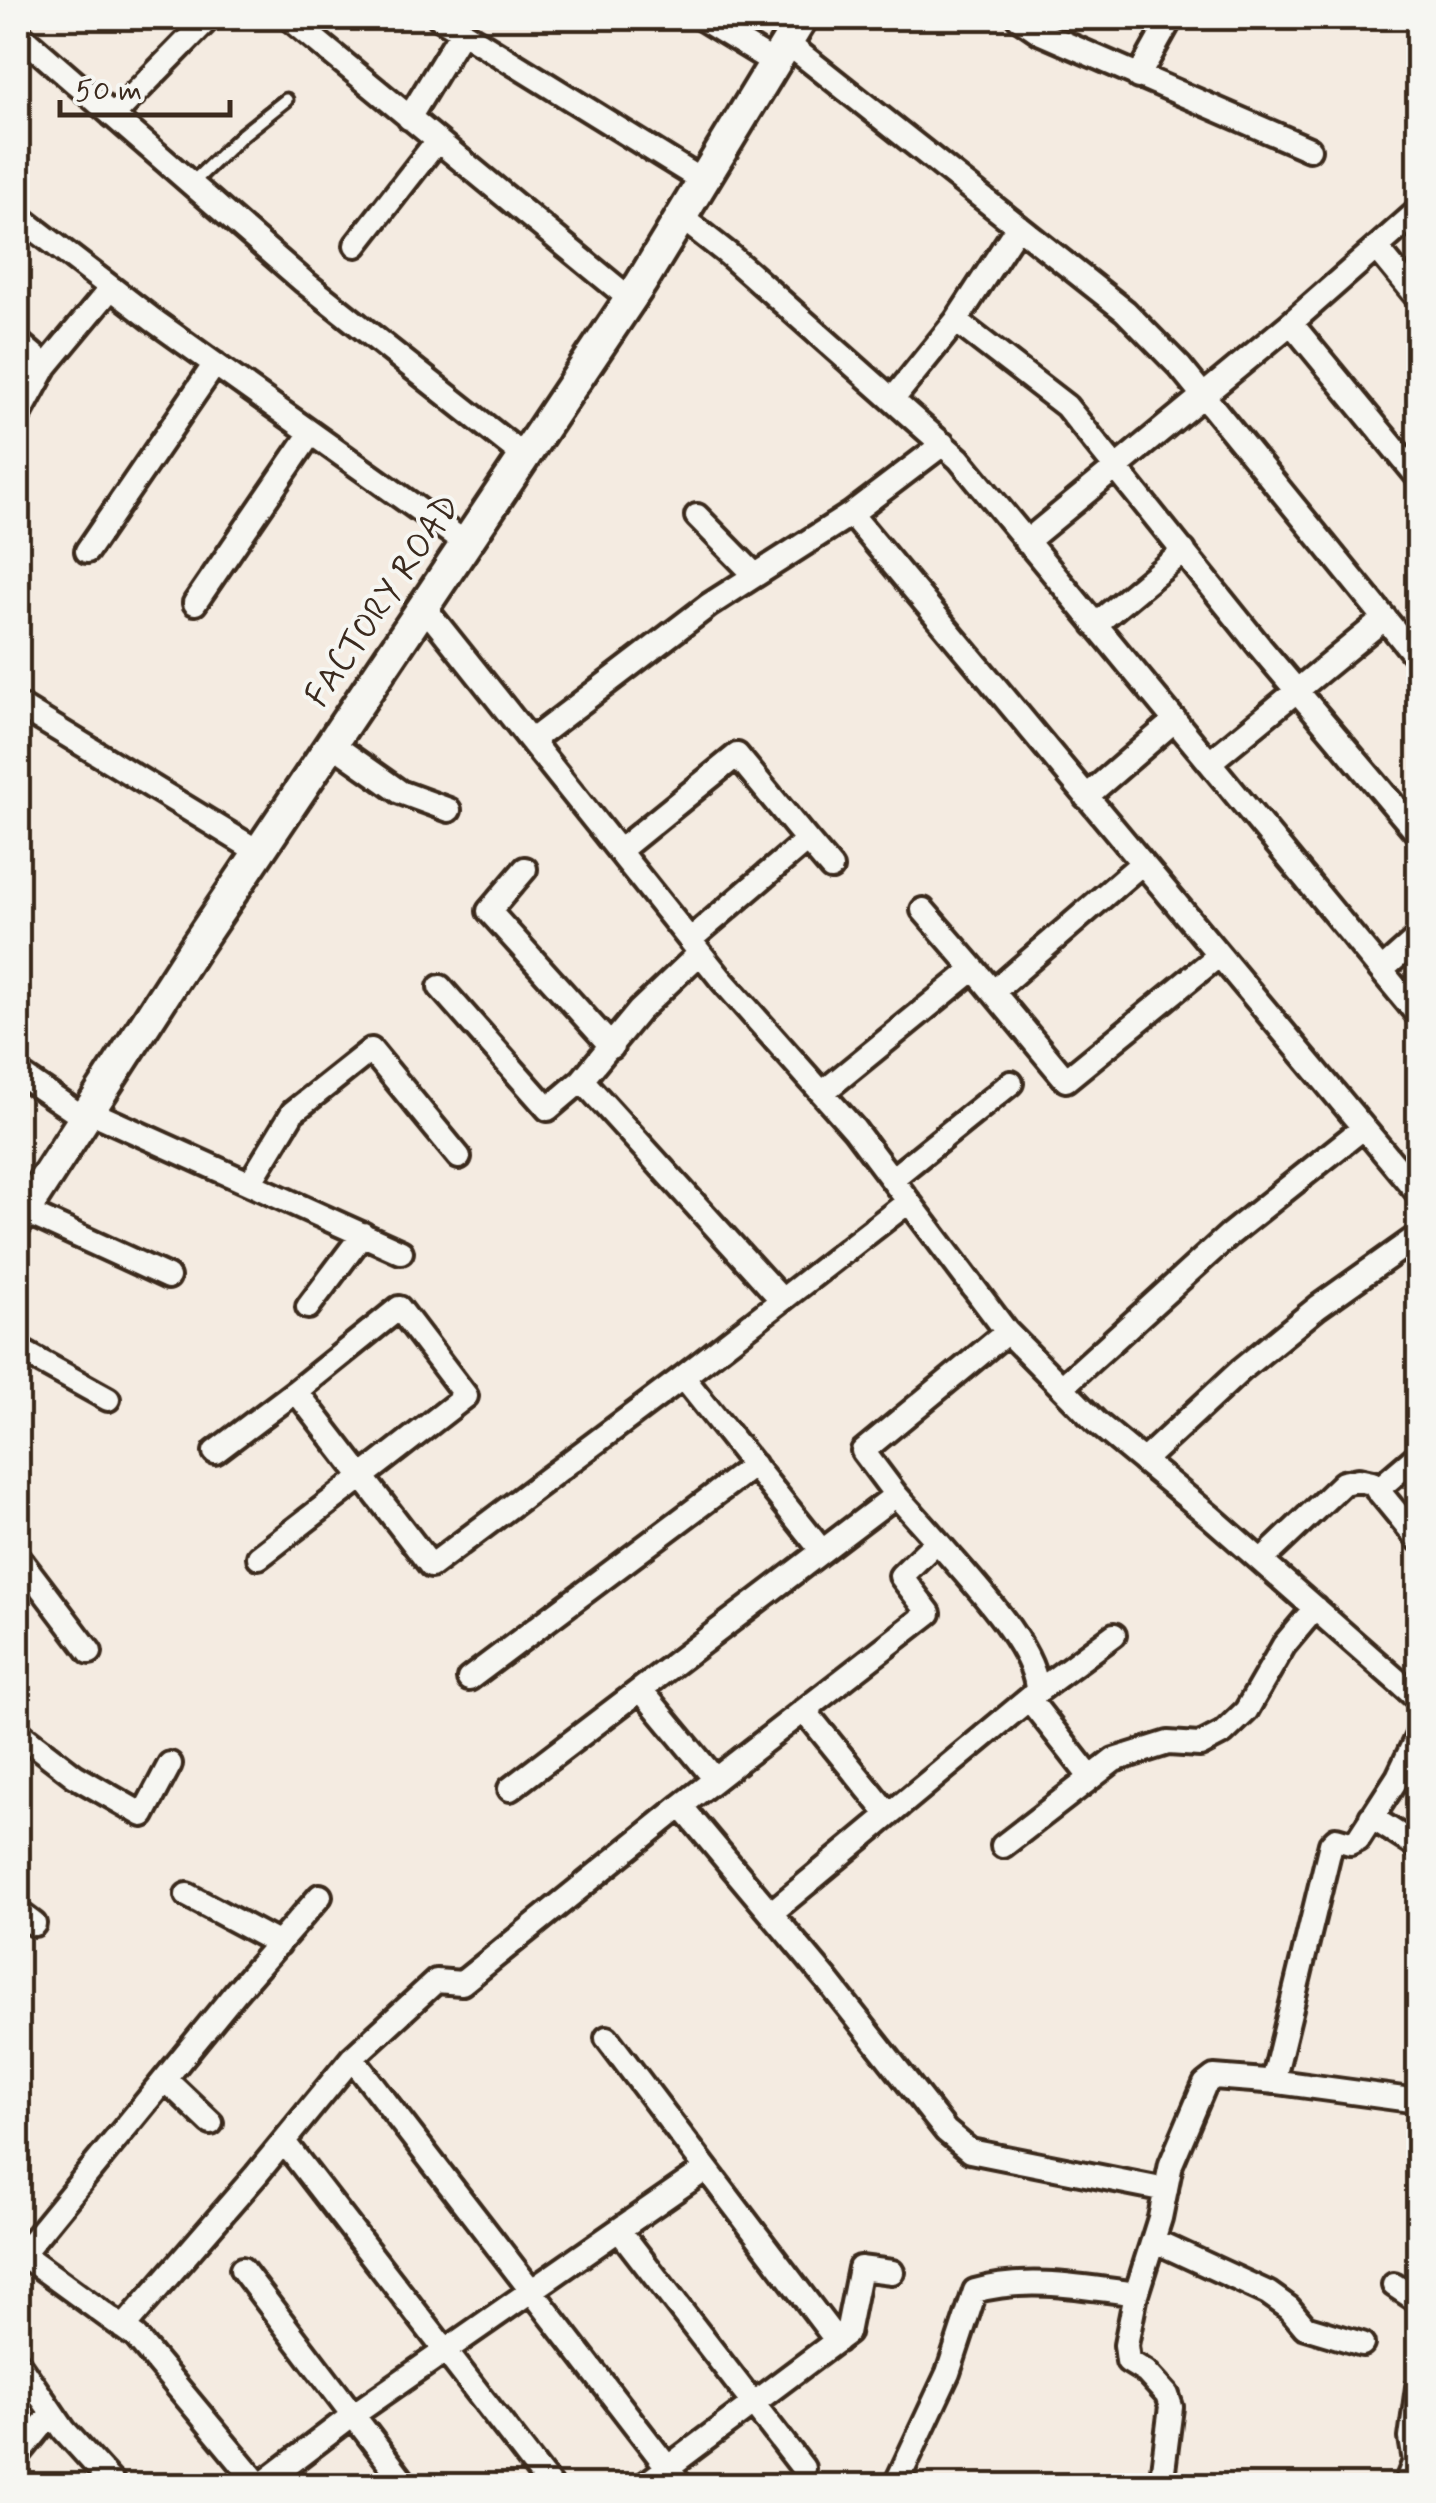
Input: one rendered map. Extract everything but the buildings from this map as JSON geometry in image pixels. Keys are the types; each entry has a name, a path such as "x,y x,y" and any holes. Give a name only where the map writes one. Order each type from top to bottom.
{"main road":[{"name":"FACTORY ROAD","path":"19,1218 630,299 788,41"}],"street":[{"path":"112,116 209,18"},
{"path":"288,18 630,299"},
{"path":"440,18 703,181"},
{"path":"701,18 788,41 1125,311 1205,397 1418,659"},
{"path":"1019,18 1041,34 1309,148"},
{"path":"1138,77 1171,18"},
{"path":"409,118 462,31"},
{"path":"18,33 303,281 525,457"},
{"path":"356,245 437,140"},
{"path":"1026,542 1205,397 1418,211"},
{"path":"18,216 214,364 467,544"},
{"path":"681,217 959,458 1418,1015"},
{"path":"894,399 956,321 1018,226"},
{"path":"1377,248 1418,298"},
{"path":"18,417 46,366 111,288"},
{"path":"956,321 1066,406 1418,834"},
{"path":"1290,324 1418,477"},
{"path":"18,342 46,366"},
{"path":"87,551 214,364"},
{"path":"194,603 311,433"},
{"path":"530,741 626,666 850,514 943,444"},
{"path":"850,514 1418,1193"},
{"path":"697,516 756,575"},
{"path":"1095,625 1184,551"},
{"path":"424,608 695,946 822,1093 1007,1332 1096,1422 1418,1698"},
{"path":"1210,762 1384,618"},
{"path":"18,705 260,852"},
{"path":"1086,797 1175,720"},
{"path":"332,744 400,792 449,810"},
{"path":"620,851 737,755 831,868"},
{"path":"440,987 548,1109 582,1080 695,946 807,840"},
{"path":"993,992 1141,864"},
{"path":"525,869 489,910 612,1046"},
{"path":"922,910 1066,1080 1218,956"},
{"path":"1382,970 1418,938"},
{"path":"822,1093 974,969"},
{"path":"250,1183 292,1112 371,1050 459,1157"},
{"path":"18,1073 86,1114 402,1252"},
{"path":"582,1080 782,1300"},
{"path":"892,1180 1011,1083"},
{"path":"1062,1387 1229,1234 1363,1128"},
{"path":"296,1392 432,1566 908,1202"},
{"path":"19,1218 168,1277"},
{"path":"308,1308 363,1234"},
{"path":"1143,1461 1258,1356 1318,1307 1418,1236"},
{"path":"215,1452 399,1308 466,1396 259,1558"},
{"path":"1007,1332 863,1450 1017,1639 1037,1673 1033,1695 1091,1778"},
{"path":"18,1350 108,1398"},
{"path":"683,1377 822,1551"},
{"path":"1377,1490 1418,1455"},
{"path":"469,1678 754,1465"},
{"path":"1260,1560 1343,1483 1358,1480 1372,1483 1418,1540"},
{"path":"510,1789 896,1495"},
{"path":"123,2328 352,2058 436,1982 462,1984 681,1806 929,1613 901,1576 938,1541"},
{"path":"18,1557 90,1652"},
{"path":"1002,1846 1114,1760 1168,1743 1200,1745 1223,1733 1246,1711 1284,1645 1315,1608"},
{"path":"771,1913 1033,1695 1114,1635"},
{"path":"641,1690 715,1779"},
{"path":"804,1710 888,1815"},
{"path":"18,1732 74,1776 143,1814 170,1764"},
{"path":"1273,2082 1331,1844 1336,1839 1350,1843 1358,1839 1398,1777 1418,1735"},
{"path":"681,1806 946,2130 970,2152 1166,2190"},
{"path":"1371,1818 1418,1847"},
{"path":"187,1896 278,1944"},
{"path":"320,1896 236,1992 22,2262 136,2336 260,2486 352,2415 706,2169"},
{"path":"607,2038 837,2341"},
{"path":"352,2058 675,2476"},
{"path":"1161,2486 1171,2407 1167,2395 1128,2361 1126,2345 1171,2164 1205,2084 1214,2078 1273,2082 1418,2101"},
{"path":"167,2081 211,2123"},
{"path":"284,2142 550,2486"},
{"path":"619,2230 803,2468"},
{"path":"1153,2240 1268,2293 1305,2327 1362,2344"},
{"path":"643,2486 675,2476 753,2404 848,2333 860,2268 892,2272"},
{"path":"242,2270 406,2486"},
{"path":"894,2486 948,2373 976,2291 990,2286 1040,2284 1136,2294"},
{"path":"1394,2285 1418,2301"},
{"path":"18,2364 52,2413 115,2486"},
{"path":"1405,2486 1417,2462 1411,2438 1418,2387"},
{"path":"18,2455 52,2413"}],"lane":[{"path":"191,184 286,100"}]}
